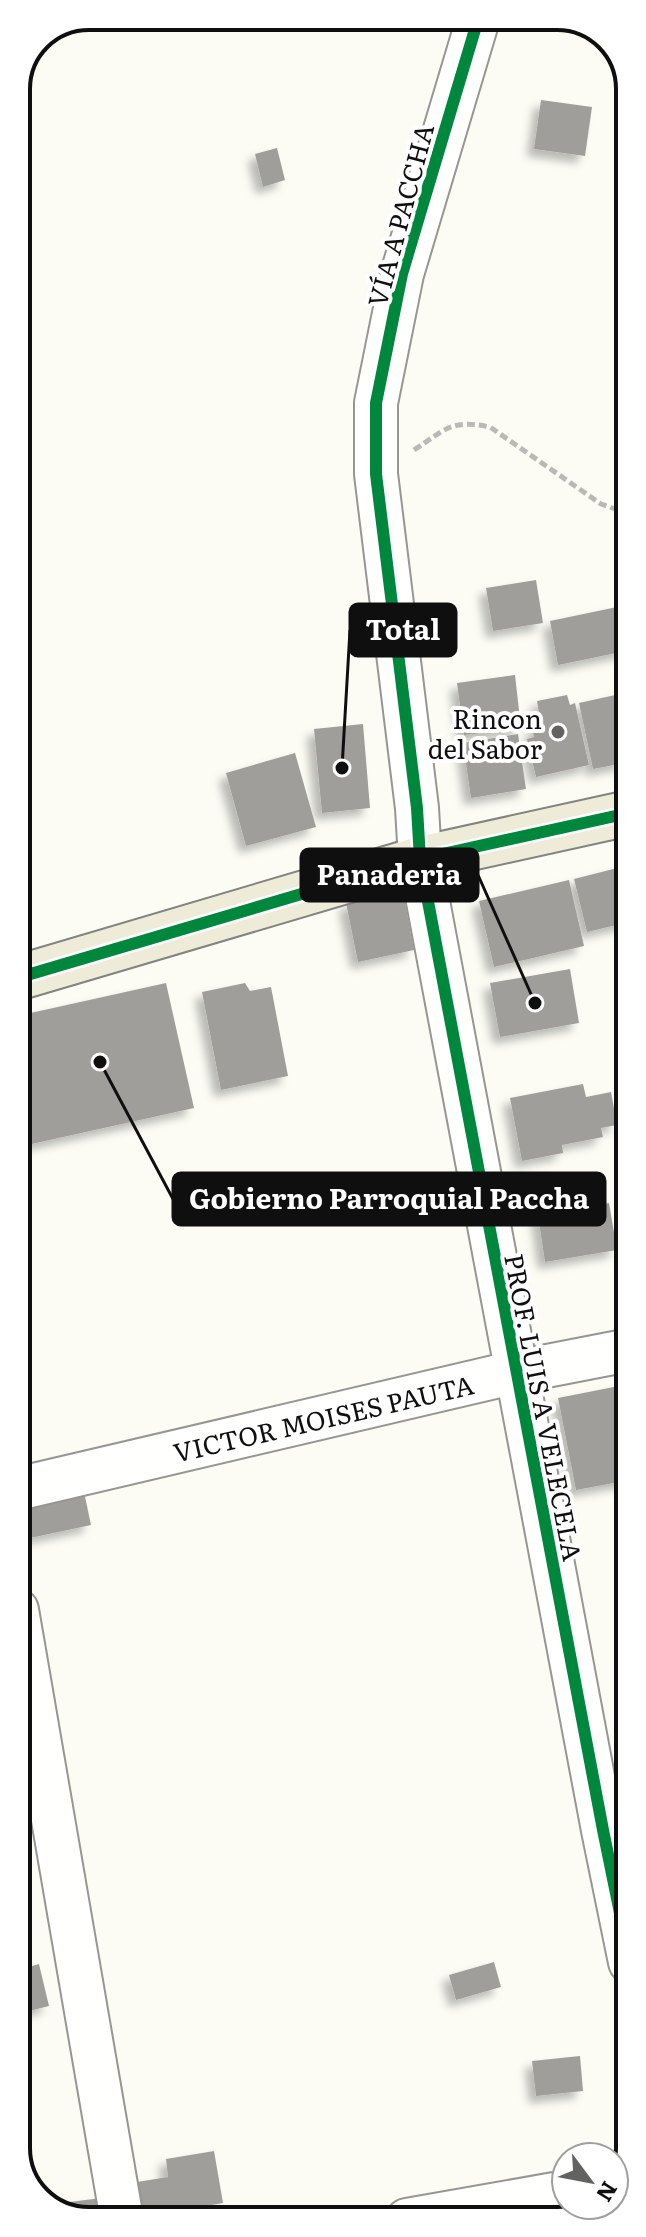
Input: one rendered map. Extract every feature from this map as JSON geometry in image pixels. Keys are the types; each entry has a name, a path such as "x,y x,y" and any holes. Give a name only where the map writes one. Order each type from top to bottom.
{"main road":[{"path":"30,974 420,859 616,816"}],"street":[{"name":"VÍA A PACCHA","path":"420,859 417,808 376,474 376,403 402,274 475,30"},
{"name":"PROF. LUIS A VELECELA","path":"420,859 616,1890"},
{"name":"VICTOR MOISES PAUTA","path":"30,1486 516,1372 616,1353"},
{"path":"30,1686 120,2207"},
{"path":"481,2207 550,2195"}],"path":[{"path":"376,474 454,424 469,423 490,427 601,504 616,509"}],"building":[{"path":"541,100 592,107 585,156 534,149"},
{"path":"277,148 285,180 263,187 255,154"},
{"path":"536,580 543,623 493,631 486,588"},
{"path":"616,607 616,653 558,665 550,621"},
{"path":"515,675 521,728 464,735 457,683"},
{"name":"Rincon del Sabor","path":"567,695 570,705 575,703 589,765 536,777 527,739 534,737 532,728 541,726 537,701"},
{"path":"616,695 616,765 593,769 579,703"},
{"path":"363,724 370,808 322,813 314,729"},
{"path":"518,734 526,789 471,798 463,743"},
{"path":"295,753 316,827 246,846 226,773"},
{"path":"616,868 616,925 587,932 574,879"},
{"path":"569,880 584,946 494,967 479,901"},
{"path":"403,892 414,950 358,962 346,903"},
{"path":"570,969 579,1023 500,1037 490,983"},
{"path":"166,983 194,1108 30,1144 30,1013"},
{"path":"245,983 250,991 271,987 288,1076 221,1090 202,992"},
{"path":"583,1084 586,1097 611,1092 616,1125 601,1128 603,1137 562,1145 563,1153 522,1161 510,1098"},
{"path":"609,1203 616,1250 545,1262 538,1215"},
{"path":"616,1387 616,1483 576,1490 558,1398"},
{"path":"83,1487 91,1525 30,1538 30,1498"},
{"path":"494,1962 501,1987 456,2000 449,1975"},
{"path":"39,1964 49,2006 30,2011 30,1966"},
{"path":"580,2056 583,2091 536,2096 532,2061"},
{"path":"214,2151 223,2203 200,2207 141,2207 137,2182 168,2177 166,2159"},
{"path":"109,2197 110,2207 85,2207 65,2203"}],"cycle path":[{"path":"475,30 402,274 376,403 376,474 417,808 420,859 616,1894"},
{"path":"30,974 420,859 616,816"}],"place":[{"name":"Rincon del Sabor","path":"558,732"},
{"name":"Total","path":"342,768"},
{"name":"Panaderia","path":"535,1003"},
{"name":"Gobierno Parroquial Paccha","path":"100,1062"}]}
